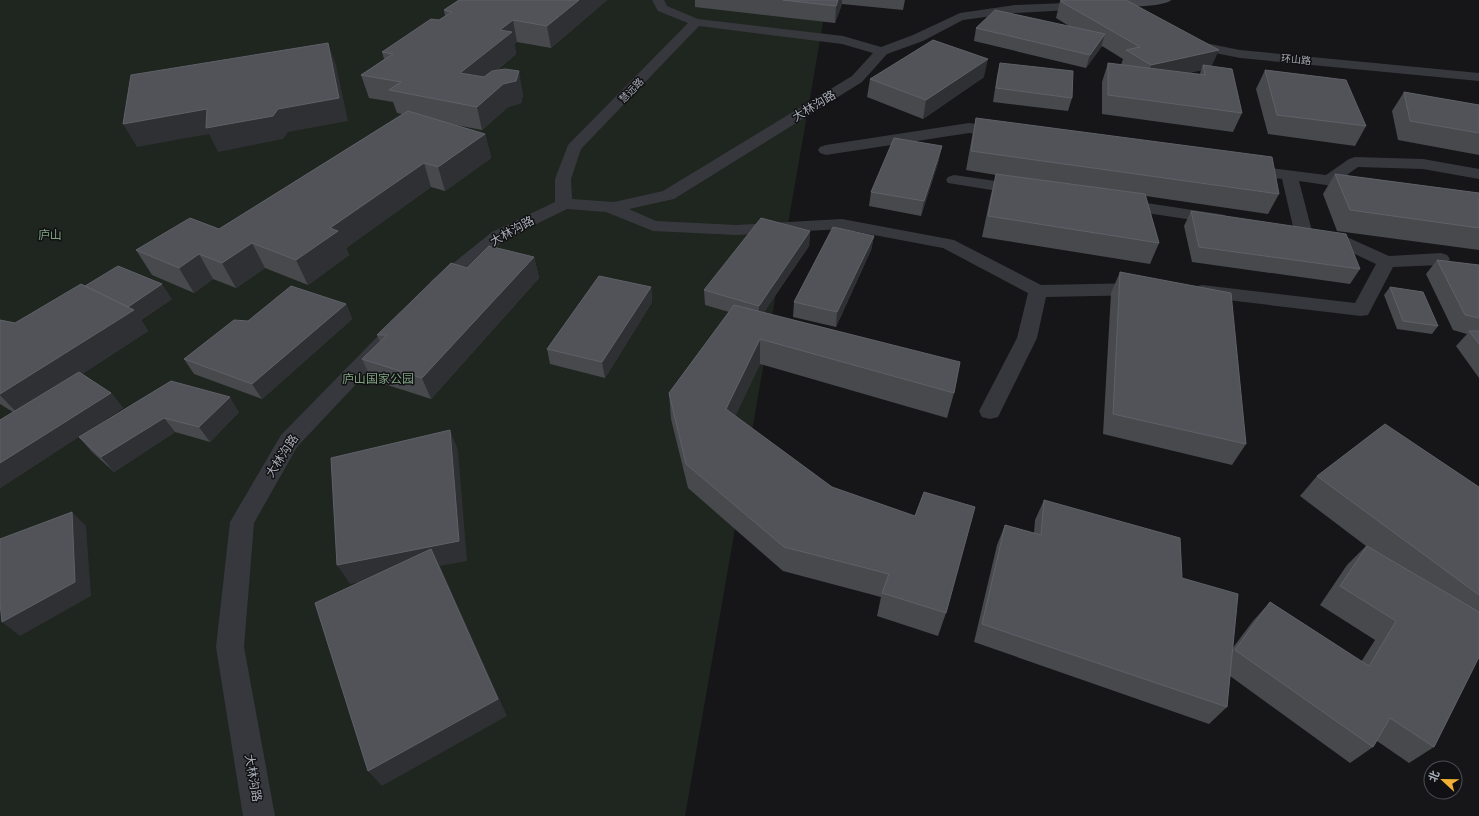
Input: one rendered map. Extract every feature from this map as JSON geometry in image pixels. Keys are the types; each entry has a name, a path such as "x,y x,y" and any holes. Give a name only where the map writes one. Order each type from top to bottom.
{"main road":[{"path":"1125,3 1165,0"}],"street":[{"path":"658,0 662,8 696,22 843,40 882,51"},
{"path":"1125,3 1141,16"},
{"name":"大林沟路","path":"424,300 445,278 498,236 564,204 610,207 668,195 857,79 882,51 918,38 960,17 1015,9 1125,3"},
{"name":"慧远路","path":"564,204 563,179 574,148 696,22"},
{"name":"环山路","path":"1175,38 1194,45 1240,54 1479,77"},
{"path":"826,150 969,128 1016,135"},
{"path":"1328,180 1355,162 1423,164 1479,174"},
{"path":"1234,168 1328,180 1378,196"},
{"path":"1289,176 1297,234 1343,242 1386,262 1441,260"},
{"path":"954,180 1041,192"},
{"path":"1104,201 1236,222"},
{"path":"610,207 653,226 736,230 842,224 948,244 1038,291 1163,289"},
{"path":"1187,289 1361,310 1386,262"},
{"path":"990,411 1027,338 1038,291"},
{"name":"大林沟路","path":"259,816 230,647 242,522 288,441 397,329"}],"green space":[{"name":"庐山国家公园","path":"0,0 827,0 685,816 0,816"}],"building":[{"path":"459,0 579,0 547,26 513,20 500,30 512,32 460,73 484,77 492,71 505,69 519,71 516,81 503,84 477,107 389,90 401,82 361,75 393,54 382,52 431,19 439,20 452,12 444,10"},
{"path":"783,0 838,0 836,6"},
{"path":"1126,0 1219,50 1151,65 1126,50 1140,47 1060,1"},
{"path":"995,10 1105,34 1090,55 976,28"},
{"path":"933,40 988,59 926,100 870,79"},
{"path":"328,43 339,98 278,109 273,116 206,128 207,109 123,124 131,75"},
{"path":"1000,63 1073,71 1072,98 996,88"},
{"path":"1108,63 1205,75 1203,65 1232,69 1242,113 1108,95"},
{"path":"1265,70 1346,80 1366,126 1277,115"},
{"path":"1404,92 1479,105 1479,133 1410,121"},
{"path":"408,111 485,134 438,167 424,163 330,228 338,231 296,260 252,243 222,263 199,254 179,268 136,250 190,218 219,229"},
{"path":"976,118 1272,157 1279,194 971,151"},
{"path":"894,138 942,146 924,201 871,192"},
{"path":"996,174 1145,194 1159,243 988,216"},
{"path":"1335,174 1479,193 1479,228 1350,210"},
{"path":"1191,211 1346,234 1360,269 1199,247"},
{"path":"761,218 810,231 759,306 704,290"},
{"path":"833,227 874,236 837,312 794,302"},
{"path":"489,246 534,257 422,378 362,359 387,335 377,335 451,263 467,268"},
{"path":"1437,260 1479,265 1479,318 1465,315"},
{"path":"118,266 162,284 128,307 85,286"},
{"path":"1120,272 1231,293 1246,444 1113,414"},
{"path":"599,276 651,287 602,362 547,349"},
{"path":"81,284 134,310 0,394 0,320 15,323"},
{"path":"291,286 346,304 252,384 184,359 234,320 248,321"},
{"path":"1390,287 1423,292 1438,326 1403,321"},
{"path":"734,305 960,362 954,393 760,339 726,409 832,487 915,516 924,492 975,507 946,613 882,593 889,574 784,547 686,464 669,393"},
{"path":"1469,331 1479,331 1479,344"},
{"path":"79,372 111,393 0,463 0,420"},
{"path":"171,381 230,397 199,427 164,418 101,457 79,437"},
{"path":"1385,424 1479,487 1479,595 1317,476"},
{"path":"450,430 459,541 337,565 331,458"},
{"path":"1044,500 1180,538 1182,578 1238,594 1227,707 982,624 1005,525 1041,535"},
{"path":"72,512 75,582 2,622 0,603 0,539"},
{"path":"1367,546 1479,612 1479,657 1434,747 1390,718 1373,747 1235,650 1270,602 1369,666 1396,621 1340,586"},
{"path":"431,549 498,699 368,771 315,603"}],"park label":[{"name":"庐山","path":"50,235"}]}
